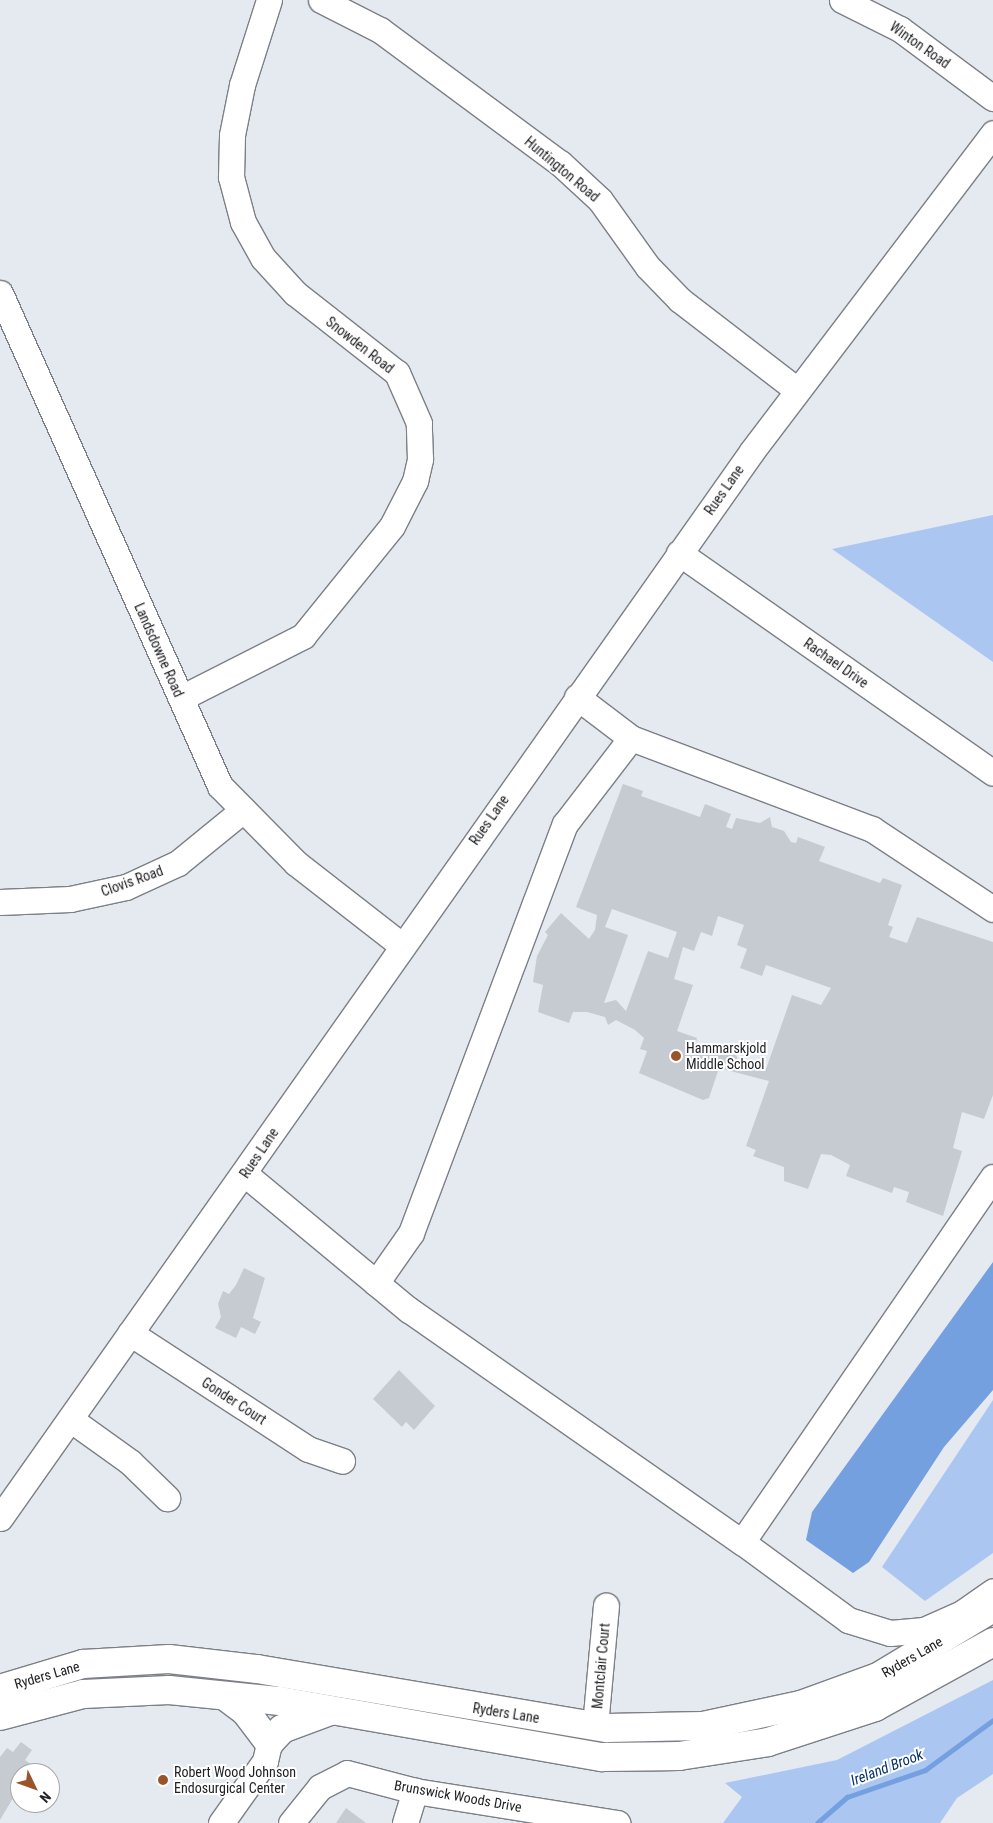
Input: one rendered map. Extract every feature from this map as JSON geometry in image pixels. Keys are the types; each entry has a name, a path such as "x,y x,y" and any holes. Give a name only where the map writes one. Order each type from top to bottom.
{"main road":[{"name":"Ryders Lane","path":"0,1689 83,1664 169,1659 257,1669 595,1726 703,1726 801,1705 878,1677 993,1608"},
{"name":"Ryders Lane","path":"0,1716 82,1694 169,1690 331,1711 602,1757 679,1756 768,1742 875,1707 993,1642"},
{"path":"225,1696 246,1712 269,1744 282,1729 331,1711"}],"street":[{"name":"Snowden Road","path":"180,698 303,636 325,614 392,526 415,481 420,459 419,423 397,373 295,293 263,258 243,222 232,177 232,135 242,85 268,0"},
{"name":"Huntington Road","path":"321,0 380,30 560,163 600,200 648,267 680,300 797,390"},
{"name":"Winton Road","path":"842,0 900,29 993,98"},
{"name":"Rues Lane","path":"0,1518 245,1174 400,944 679,553 797,390 993,133"},
{"name":"Landsdowne Road","path":"0,293 220,786 296,863 400,944"},
{"name":"Rachael Drive","path":"679,553 993,772"},
{"path":"577,697 631,738 872,829 993,909"},
{"path":"376,1284 411,1233 565,824 631,738"},
{"name":"Clovis Road","path":"0,902 70,899 126,887 186,858 243,810"},
{"path":"245,1174 376,1284 742,1542 848,1620 890,1633 924,1630 962,1613 993,1591"},
{"path":"742,1542 993,1177"},
{"name":"Gonder Court","path":"130,1333 308,1449 342,1461"},
{"path":"70,1419 130,1462 167,1498"},
{"name":"Montclair Court","path":"595,1726 606,1605"},
{"path":"221,1823 265,1761 269,1744"},
{"name":"Brunswick Woods Drive","path":"291,1823 311,1796 336,1775 362,1776 415,1790 617,1823"},
{"path":"405,1823 415,1790"}],"shaded area":[{"path":"993,515 993,662 832,549"},
{"path":"993,1262 993,1390 944,1447 869,1562 853,1573 806,1540 812,1512"},
{"path":"993,1400 993,1553 925,1601 882,1567"},
{"path":"993,1680 993,1774 957,1798 940,1823 723,1823 742,1797 725,1783 837,1760"}],"building":[{"path":"623,784 643,791 641,796 700,817 705,804 731,814 726,827 732,829 736,818 760,823 770,817 772,827 784,831 791,842 796,843 798,837 825,847 819,861 880,883 883,878 902,885 888,925 893,927 889,937 907,943 917,917 993,942 993,1095 984,1119 962,1112 953,1148 962,1151 943,1216 906,1202 909,1192 894,1187 892,1193 846,1176 850,1165 831,1155 821,1154 808,1189 784,1181 784,1167 753,1156 756,1150 746,1146 769,1081 719,1068 709,1098 703,1100 639,1073 647,1051 640,1049 644,1038 635,1030 616,1020 608,1025 605,1017 587,1012 573,1012 569,1023 538,1012 543,985 533,982 537,956 548,935 545,932 561,913 589,939 595,930 597,915 576,907","holes":["612,909 677,932 668,958 648,951 626,1011 616,1000 604,1003 628,935 605,927","718,916 744,925 737,945 747,949 740,968 762,976 766,965 831,988 821,1005 792,995 766,1069 758,1066 759,1063 738,1060 734,1050 724,1055 717,1052 719,1047 696,1043 697,1038 677,1031 693,985 674,979 683,947 694,951 701,932 712,936"]},
{"path":"244,1268 265,1278 253,1318 261,1322 255,1334 241,1327 236,1338 215,1328 221,1317 218,1304 223,1291 229,1294 236,1285"},
{"path":"399,1370 435,1406 414,1430 406,1422 402,1427 373,1399"},
{"path":"21,1742 32,1750 25,1760 29,1763 10,1763 10,1803 0,1820 0,1757 7,1748 13,1752"},
{"path":"346,1808 366,1823 336,1823"}],"waterway":[{"name":"Ireland Brook","path":"817,1823 847,1797 925,1770 993,1720"}],"place":[{"name":"Hammarskjold Middle School","path":"676,1056"},
{"name":"Robert Wood Johnson Endosurgical Center","path":"163,1780"}]}
